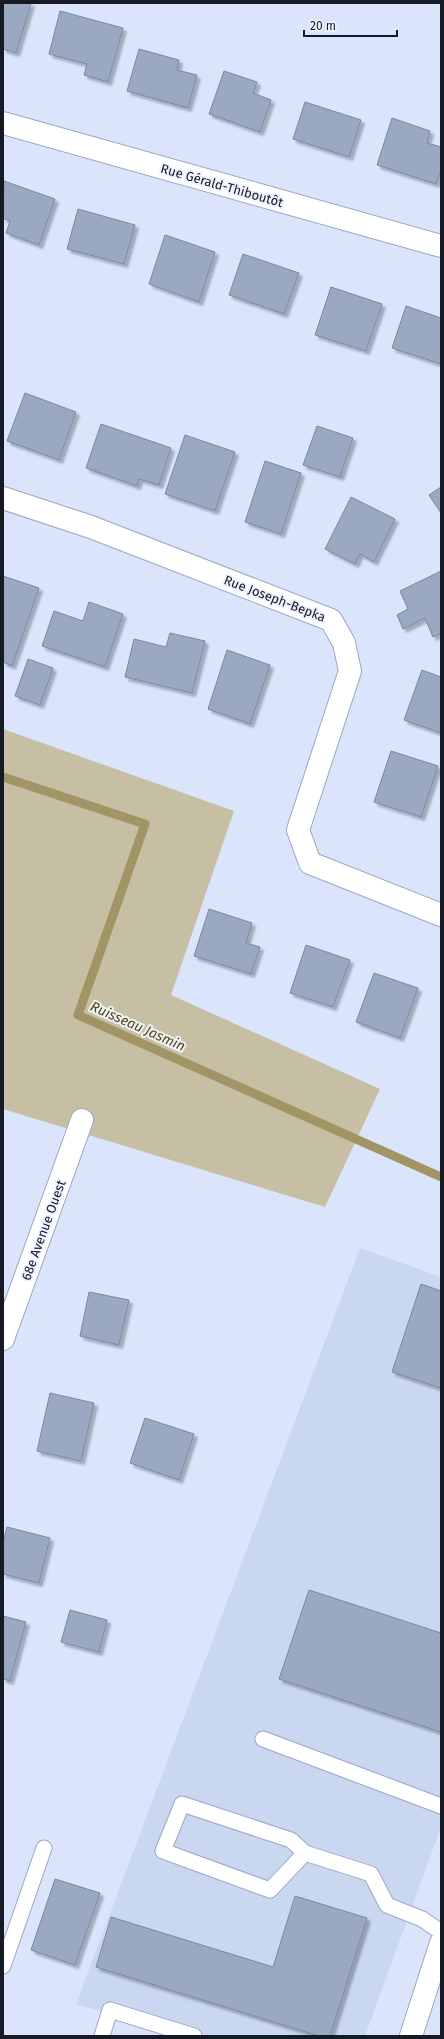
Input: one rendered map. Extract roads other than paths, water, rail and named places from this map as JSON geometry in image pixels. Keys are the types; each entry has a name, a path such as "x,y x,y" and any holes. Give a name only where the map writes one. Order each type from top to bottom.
{"street":[{"name":"Rue Gérald-Thiboutôt","path":"3,123 441,246"},
{"name":"Rue Joseph-Bepka","path":"3,498 91,527 331,620 344,643 350,671 298,830 310,863 441,915"},
{"name":"68e Avenue Ouest","path":"3,1339 82,1120"},
{"path":"411,2036 441,1943"}],"lane":[{"path":"263,1739 441,1806"},
{"path":"305,1853 270,1890 163,1851 182,1804 292,1840 305,1853 371,1874 387,1904 422,1919 441,1932"},
{"path":"3,1966 44,1848"},
{"path":"102,2036 110,2010 194,2036"}],"waterway":[{"name":"Ruisseau Jasmin","path":"3,777 145,824 78,1015 441,1177"}]}
